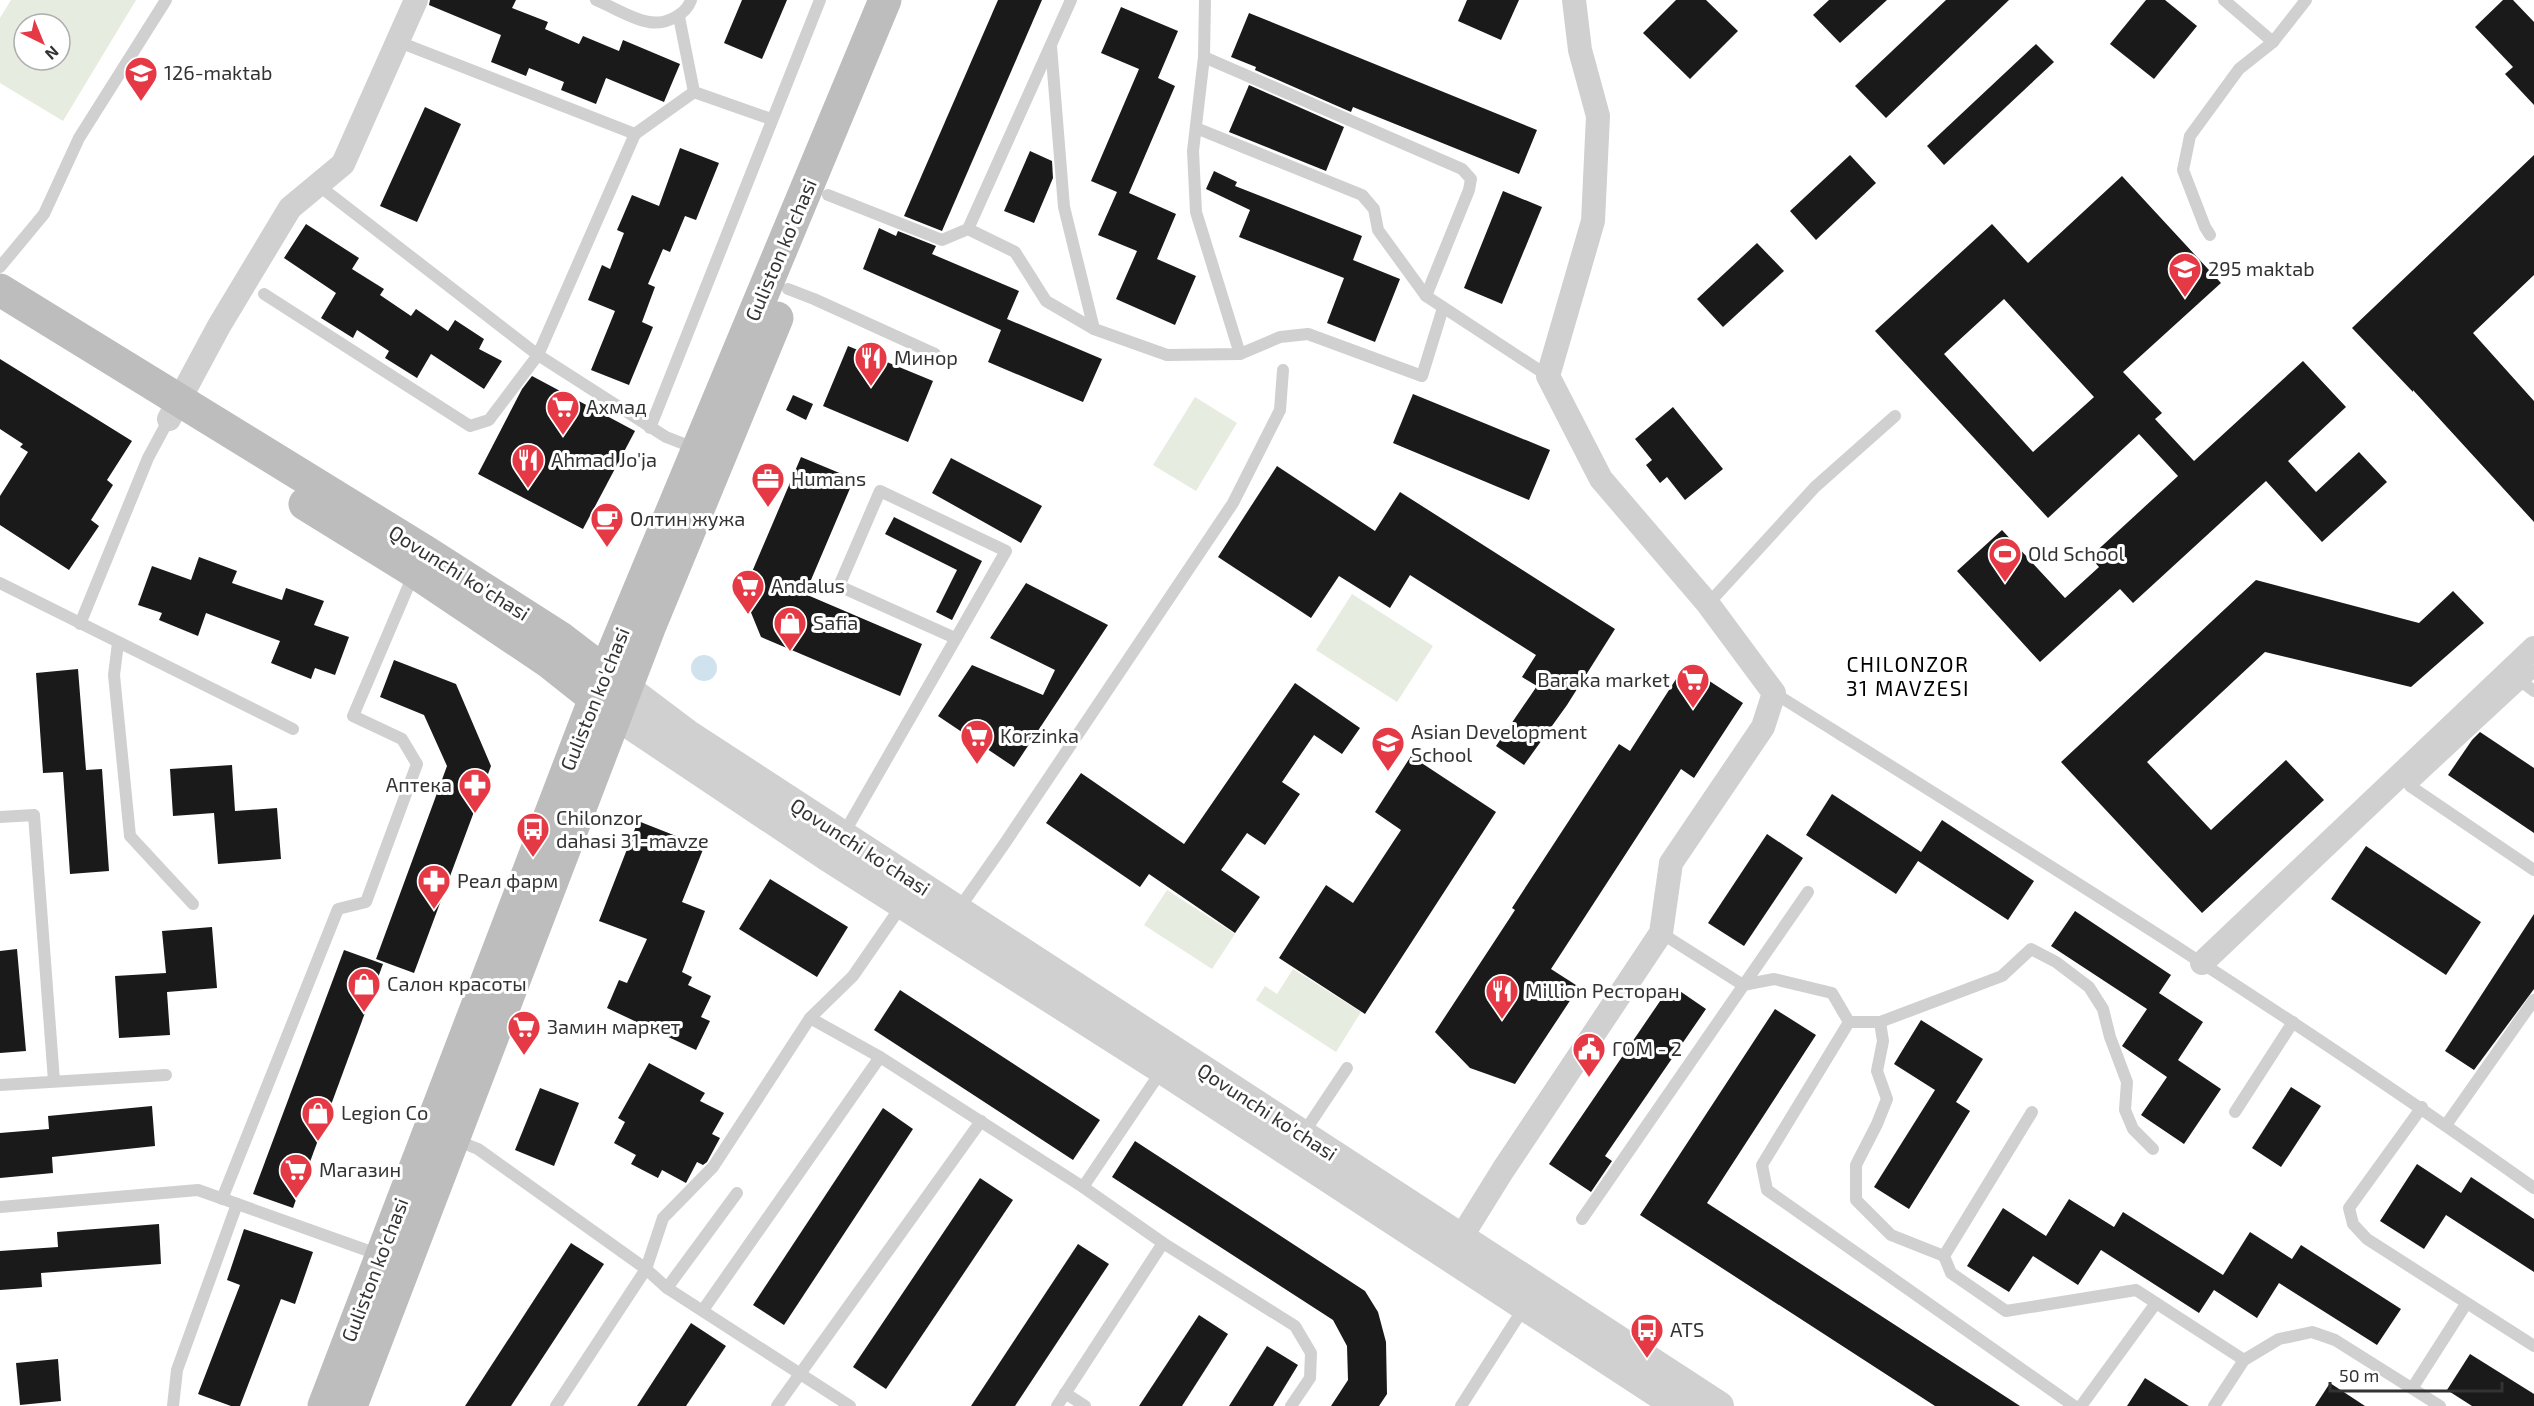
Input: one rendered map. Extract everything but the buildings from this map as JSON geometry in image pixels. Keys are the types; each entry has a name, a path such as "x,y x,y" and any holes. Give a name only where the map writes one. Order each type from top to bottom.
{"main road":[{"name":"Guliston ko'chasi","path":"324,1406 381,1255 709,453 885,0"},
{"name":"Guliston ko'chasi","path":"709,453 788,289 908,0"},
{"name":"Qovunchi ko'chasi","path":"0,290 174,409 421,562 549,662 611,693"},
{"name":"Qovunchi ko'chasi","path":"0,315 174,409"},
{"name":"Guliston ko'chasi","path":"351,1406 452,1139 611,693"}],"street":[{"path":"174,409 219,326 290,208 343,164 416,0"},
{"path":"1455,1247 1503,1170 1661,933 1671,863 1763,727 1774,693 1708,603 1601,479 1548,376 1593,221 1598,116 1580,50 1574,0"},
{"path":"2202,963 2534,648"},
{"name":"Qovunchi ko'chasi","path":"611,693 687,734 842,836 909,894 957,911 1168,1060 1303,1135 1455,1247"},
{"name":"Qovunchi ko'chasi","path":"611,693 673,755 909,894 1168,1060 1531,1297 1678,1406"},
{"name":"Qovunchi ko'chasi","path":"1531,1297 1719,1406"}],"lane":[{"path":"0,267 44,214 79,138 166,0"},
{"path":"596,0 650,23 679,17 688,9 692,0"},
{"path":"650,428 820,0"},
{"path":"828,195 942,240 968,229 1071,0"},
{"path":"1205,0 1204,57 1193,151 1196,212 1240,354"},
{"path":"2224,0 2273,42"},
{"path":"2210,235 2183,170 2190,136 2239,69 2273,42 2306,0"},
{"path":"679,17 694,92"},
{"path":"399,42 635,134"},
{"path":"1051,46 1064,207 1094,329"},
{"path":"1204,57 1462,169 1471,179 1469,190 1426,296"},
{"path":"694,92 771,119"},
{"path":"264,294 470,426 489,420 538,355 635,134 694,92"},
{"path":"1196,128 1362,195 1374,209 1378,230 1426,296 1548,376"},
{"path":"318,185 538,355 650,428 666,437 709,453"},
{"path":"968,229 1015,252 1046,301 1094,329 1167,355 1240,354 1280,338 1308,334 1422,376 1443,308"},
{"path":"788,289 935,354"},
{"path":"957,911 1012,834 1233,503 1280,410 1283,370"},
{"path":"80,624 148,458 174,409"},
{"path":"1708,603 1815,487 1895,416"},
{"path":"842,836 1006,551 880,491 839,586 955,638"},
{"path":"222,1199 338,909 366,902 417,764 402,739 353,716 421,562"},
{"path":"0,583 294,729"},
{"path":"118,643 114,675 130,836 193,904"},
{"path":"2534,671 2410,786 2534,870"},
{"path":"2522,682 2534,691"},
{"path":"1774,693 2202,963 2422,1107 2534,1188"},
{"path":"0,816 34,815 54,1081"},
{"path":"1582,1219 1808,892"},
{"path":"556,1406 646,1269 663,1218 712,1167 810,1018 853,976 909,894"},
{"path":"1661,933 1743,985 1774,979 1832,993 1849,1022"},
{"path":"1849,1022 1880,1022 2002,975 2031,949 2056,962 2089,987 2103,1009 2110,1037 2127,1083 2125,1110 2133,1129 2153,1149"},
{"path":"2446,1125 2534,1000"},
{"path":"810,1018 880,1057 981,1121 1083,1187 1163,1243 1295,1326 1311,1353 1310,1378 1291,1406"},
{"path":"1849,1022 1762,1166 1767,1190 2074,1406"},
{"path":"1880,1022 1883,1041 1877,1071 1887,1099 1856,1165 1856,1200 1891,1235 1944,1256 1950,1273 2006,1311 2136,1290 2244,1359"},
{"path":"2235,1112 2293,1023"},
{"path":"703,1310 880,1057"},
{"path":"1083,1187 1168,1060"},
{"path":"1303,1135 1347,1068"},
{"path":"0,1085 166,1075"},
{"path":"2422,1107 2349,1208 2353,1224 2367,1239 2534,1346"},
{"path":"1944,1256 2032,1112"},
{"path":"777,1406 981,1121"},
{"path":"452,1139 478,1149 646,1269 667,1288 850,1406"},
{"path":"0,1207 198,1190 381,1255"},
{"path":"667,1288 737,1193"},
{"path":"173,1406 177,1370 237,1204"},
{"path":"1057,1406 1163,1243"},
{"path":"1461,1406 1531,1297"},
{"path":"2081,1406 2156,1303"},
{"path":"2413,1387 2466,1304"},
{"path":"2214,1406 2244,1359 2279,1339 2312,1332 2335,1340 2440,1406"},
{"path":"1065,1393 1085,1406"}],"shaded area":[{"path":"11,0 136,0 63,121 0,83 0,18"},
{"path":"1195,397 1237,423 1196,491 1153,465"},
{"path":"1352,594 1433,646 1397,702 1316,650"},
{"path":"1167,890 1235,934 1212,969 1144,925"},
{"path":"1293,969 1361,1012 1336,1052 1256,1000 1265,986 1277,994"}],"water":[{"path":"704,655 713,659 717,668 713,677 704,681 695,677 691,668 695,659"}],"place":[{"name":"126-maktab","path":"141,102"},
{"name":"295 maktab","path":"2185,298"},
{"name":"Минор","path":"871,387"},
{"name":"Ахмад","path":"563,436"},
{"name":"Ahmad Jo'ja","path":"528,489"},
{"name":"Humans","path":"768,508"},
{"name":"Олтин жужа","path":"607,548"},
{"name":"Old School","path":"2005,583"},
{"name":"Andalus","path":"748,615"},
{"name":"Safia","path":"790,652"},
{"name":"Baraka market","path":"1693,709"},
{"name":"Korzinka","path":"977,765"},
{"name":"Asian Development School","path":"1388,772"},
{"name":"Аптека","path":"475,814"},
{"name":"Chilonzor dahasi 31-mavze","path":"533,858"},
{"name":"Реал фарм","path":"434,910"},
{"name":"Салон красоты","path":"364,1013"},
{"name":"Million Ресторан","path":"1502,1020"},
{"name":"Замин маркет","path":"524,1056"},
{"name":"ГОМ - 2","path":"1589,1078"},
{"name":"Legion Co","path":"318,1142"},
{"name":"Магазин","path":"296,1199"},
{"name":"ATS","path":"1647,1359"}],"district":[{"name":"CHILONZOR 31 MAVZESI","path":"1908,677"}]}
